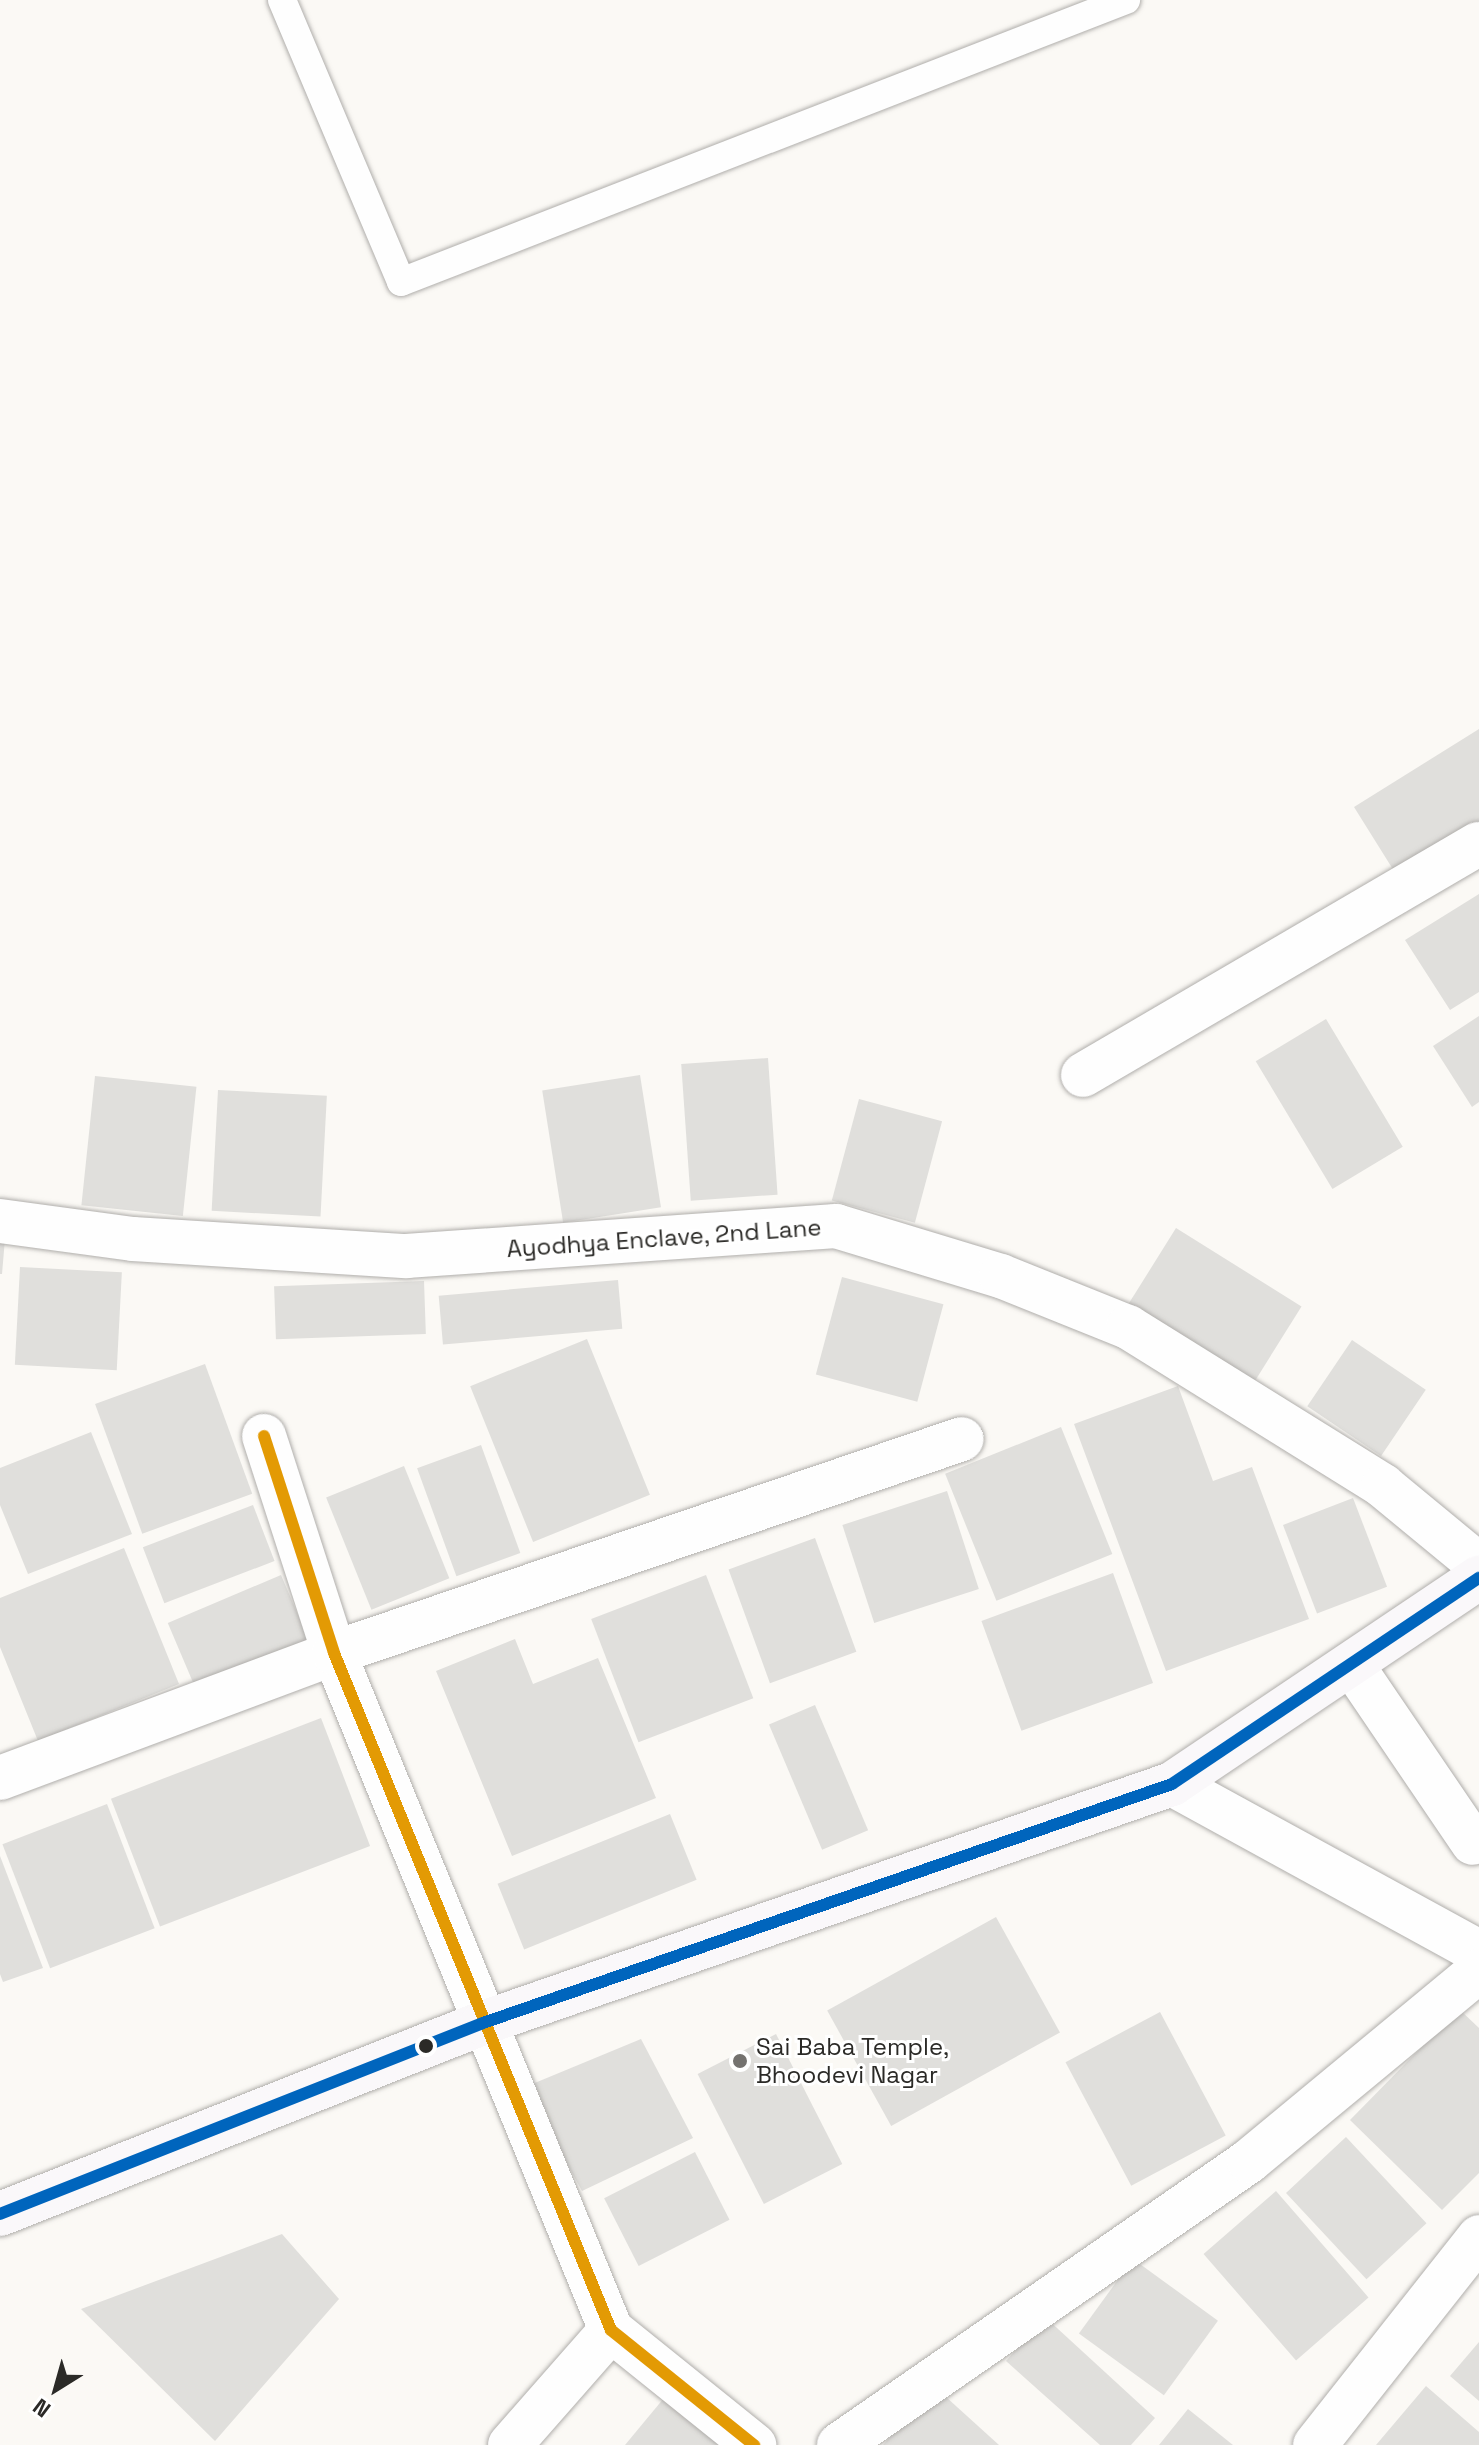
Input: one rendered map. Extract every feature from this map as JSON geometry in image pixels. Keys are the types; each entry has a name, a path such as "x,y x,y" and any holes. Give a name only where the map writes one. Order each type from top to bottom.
{"street":[{"path":"1083,1075 1479,844"},
{"name":"Ayodhya Enclave, 2nd Lane","path":"0,1221 133,1239 406,1256 836,1226 1001,1276 1128,1327 1383,1486 1479,1565"},
{"path":"264,1436 334,1653 611,2330 754,2445"},
{"path":"1,1775 334,1653 962,1439"},
{"path":"0,2214 483,2023 1172,1784 1479,1578"},
{"path":"1352,1665 1473,1843"},
{"path":"1172,1784 1479,1952"},
{"path":"839,2445 1249,2161 1479,1971"},
{"path":"1315,2445 1479,2237"},
{"path":"510,2445 611,2330"}],"lane":[{"path":"282,0 401,282 1126,0"}],"building":[{"path":"1479,729 1479,828 1399,879 1354,807"},
{"path":"1479,894 1479,992 1450,1010 1405,940"},
{"path":"1479,1016 1479,1102 1472,1107 1433,1046"},
{"path":"1326,1019 1403,1147 1332,1189 1256,1061"},
{"path":"768,1058 778,1195 691,1201 681,1064"},
{"path":"640,1075 661,1207 563,1223 542,1090"},
{"path":"95,1076 196,1087 183,1216 81,1205"},
{"path":"218,1090 327,1096 321,1217 212,1211"},
{"path":"859,1099 942,1121 915,1223 832,1200"},
{"path":"1176,1228 1302,1306 1254,1383 1128,1304"},
{"path":"0,1238 5,1239 2,1274 0,1274"},
{"path":"20,1267 122,1272 117,1370 15,1365"},
{"path":"842,1277 943,1304 917,1402 816,1375"},
{"path":"618,1280 622,1329 443,1345 439,1296"},
{"path":"424,1281 426,1334 276,1339 274,1286"},
{"path":"587,1339 650,1495 533,1542 470,1386"},
{"path":"1352,1340 1426,1390 1381,1456 1307,1406"},
{"path":"205,1364 252,1494 142,1534 95,1404"},
{"path":"1178,1386 1213,1481 1252,1467 1309,1619 1166,1671 1074,1424"},
{"path":"1061,1427 1112,1554 996,1601 945,1474"},
{"path":"91,1432 132,1534 28,1574 0,1505 0,1468"},
{"path":"481,1445 520,1553 456,1576 417,1468"},
{"path":"404,1466 449,1578 371,1610 326,1497"},
{"path":"947,1491 979,1589 874,1623 842,1525"},
{"path":"1353,1498 1387,1587 1317,1614 1283,1525"},
{"path":"253,1505 275,1561 164,1603 143,1547"},
{"path":"815,1538 856,1652 770,1683 729,1569"},
{"path":"124,1548 179,1684 38,1741 0,1647 0,1598"},
{"path":"1113,1573 1153,1683 1021,1731 981,1621"},
{"path":"281,1575 310,1644 197,1692 168,1623"},
{"path":"706,1575 753,1698 638,1742 591,1619"},
{"path":"515,1639 533,1684 598,1658 656,1798 512,1856 436,1671"},
{"path":"815,1705 868,1830 822,1850 769,1725"},
{"path":"321,1718 370,1846 160,1927 111,1799"},
{"path":"107,1804 155,1928 50,1968 2,1844"},
{"path":"670,1814 697,1880 524,1950 498,1884"},
{"path":"0,1856 43,1968 3,1982 0,1974"},
{"path":"996,1917 1060,2032 891,2126 827,2011"},
{"path":"1459,2009 1479,2028 1479,2173 1442,2210 1350,2120"},
{"path":"1160,2012 1226,2136 1131,2186 1066,2062"},
{"path":"776,2034 842,2164 764,2204 698,2074"},
{"path":"641,2039 693,2138 582,2191 525,2087"},
{"path":"1346,2137 1426,2223 1367,2279 1286,2193"},
{"path":"695,2152 730,2220 639,2266 604,2198"},
{"path":"1276,2191 1369,2297 1296,2360 1204,2254"},
{"path":"282,2234 339,2299 215,2441 81,2309"},
{"path":"1133,2259 1218,2321 1164,2395 1079,2333"},
{"path":"1045,2317 1155,2418 1131,2445 1100,2445 1006,2361"},
{"path":"1479,2342 1479,2401 1450,2376"},
{"path":"1426,2386 1479,2432 1479,2445 1376,2445"},
{"path":"935,2387 999,2445 883,2445"},
{"path":"664,2398 721,2445 625,2445"},
{"path":"1188,2409 1233,2445 1159,2445"}],"transit line":[{"path":"264,1436 334,1653 611,2330 754,2445"},
{"path":"0,2214 483,2023 1172,1784 1479,1578"}],"place":[{"name":"Sai Baba Temple, Bhoodevi Nagar","path":"740,2061"}]}
